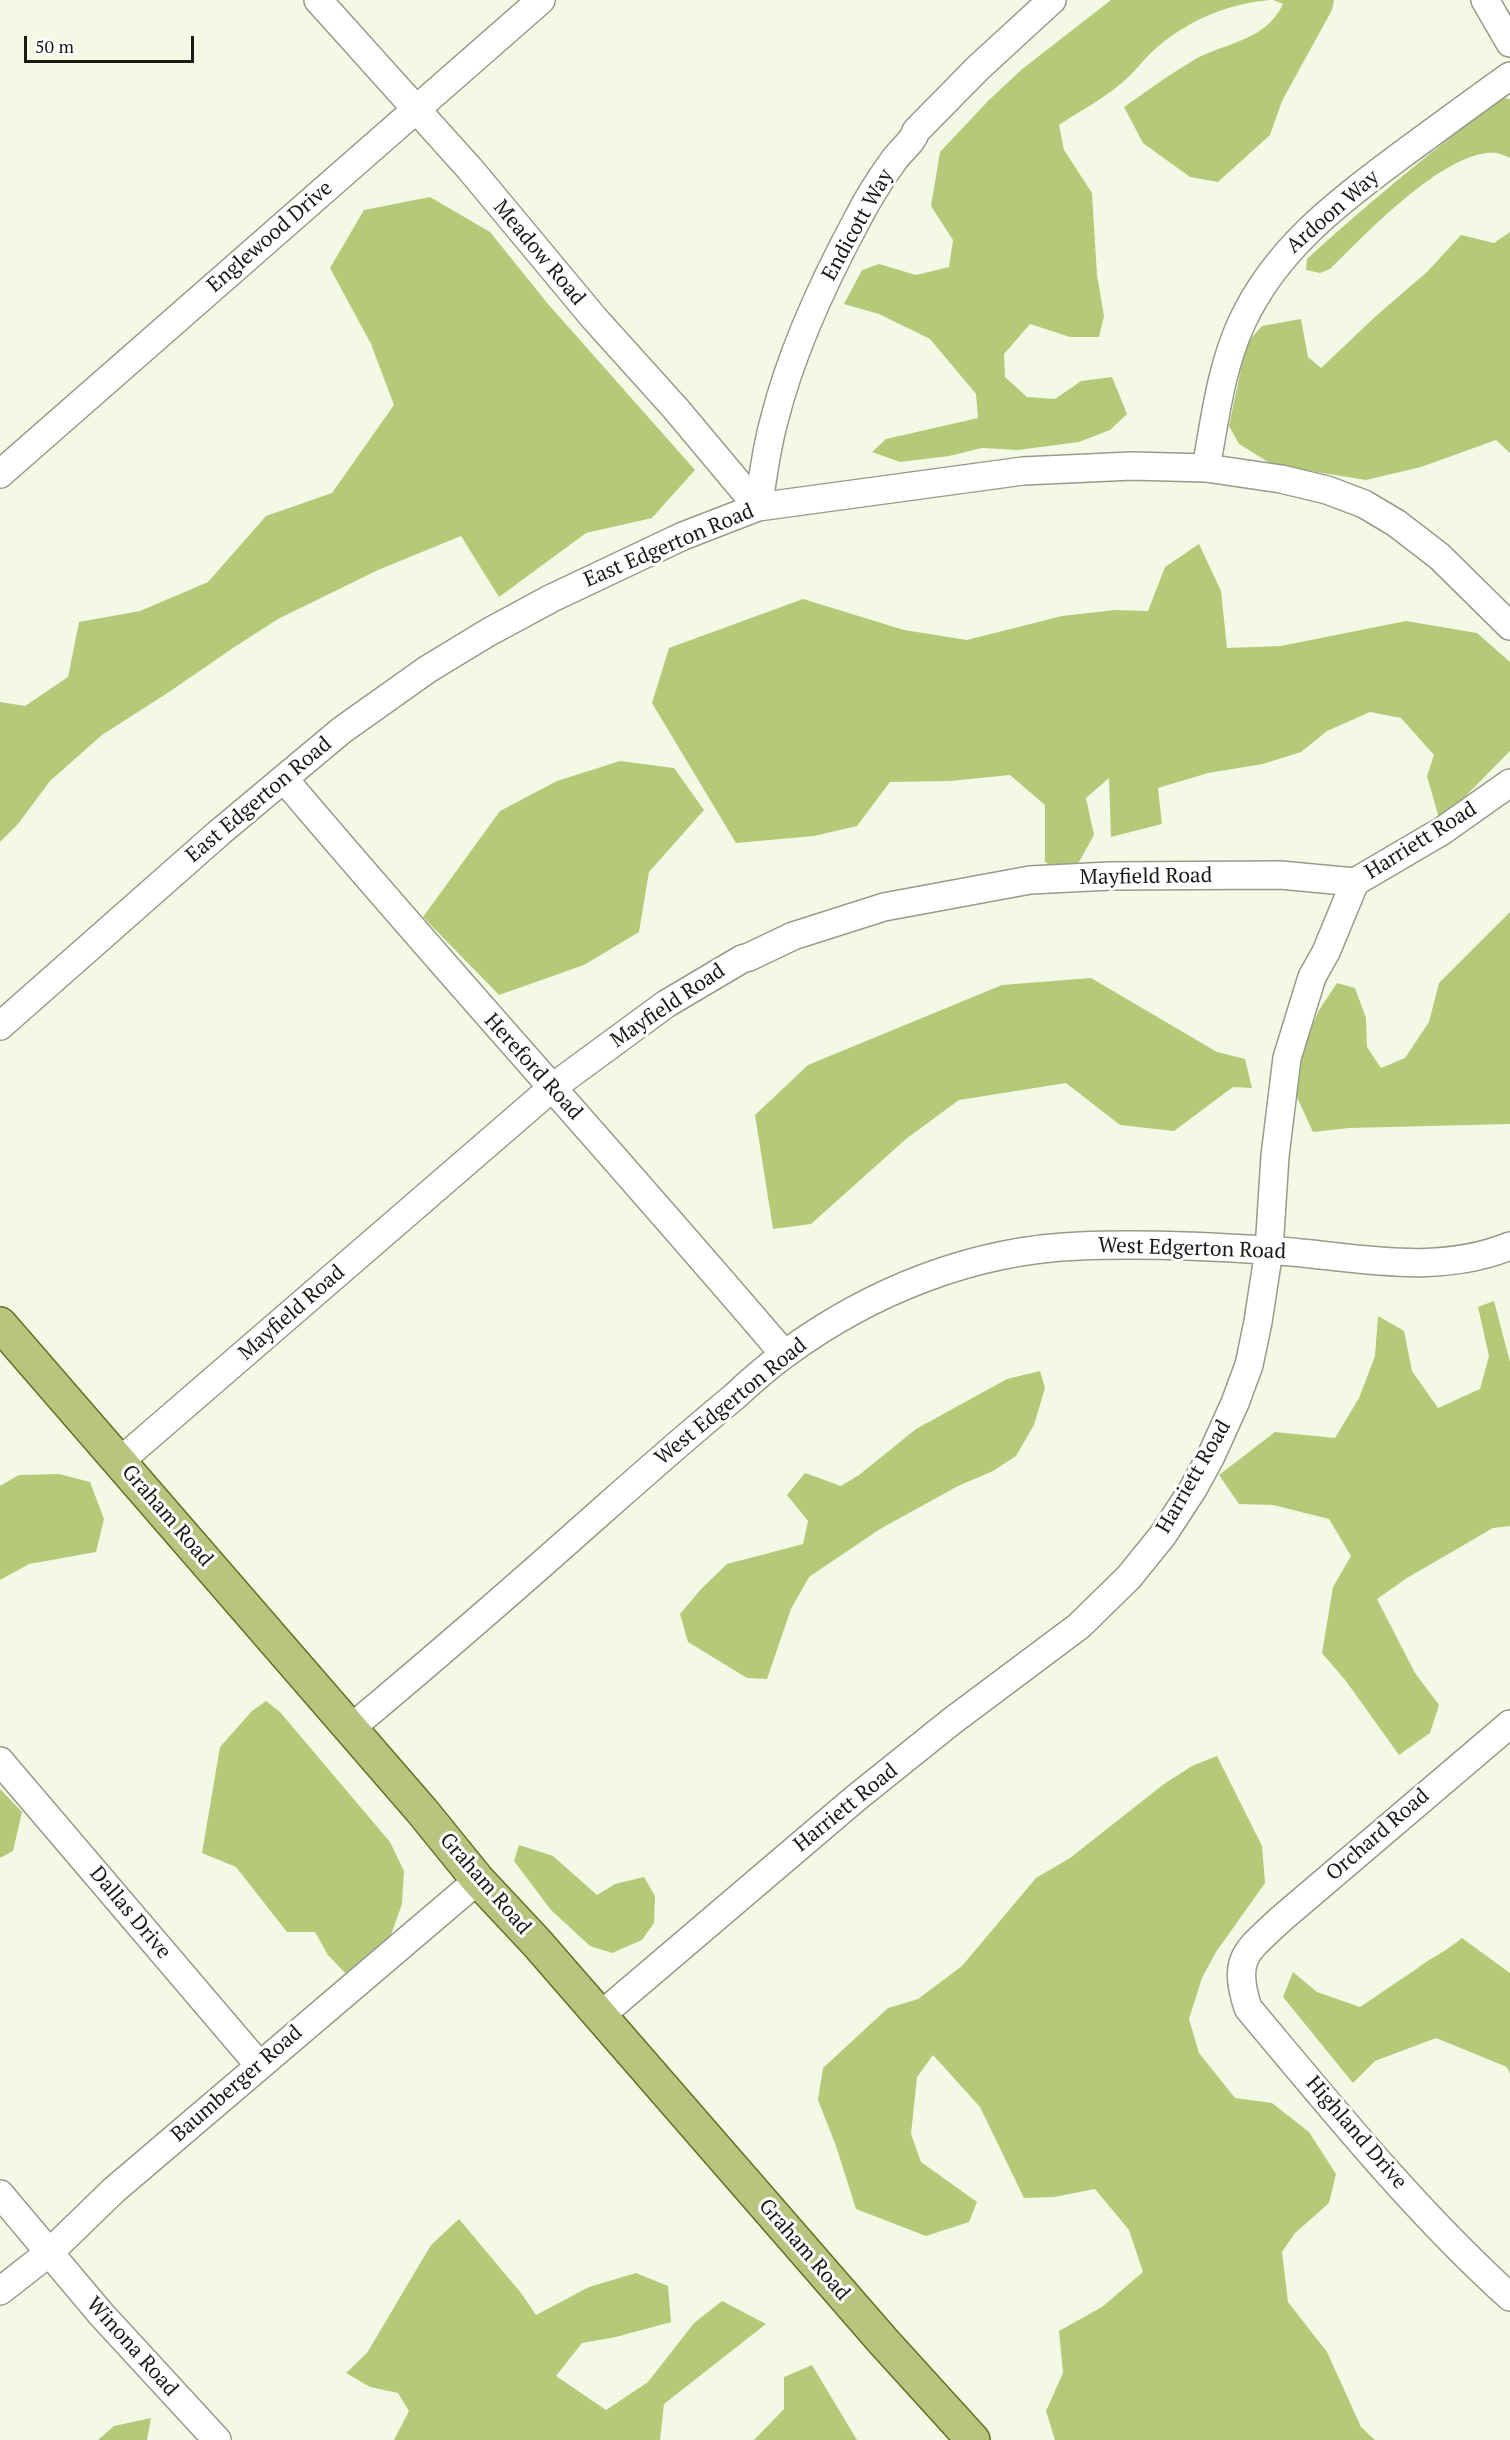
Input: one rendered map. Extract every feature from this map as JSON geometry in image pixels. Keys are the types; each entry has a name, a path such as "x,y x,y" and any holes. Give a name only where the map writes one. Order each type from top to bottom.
{"main road":[{"name":"Graham Road","path":"0,1324 351,1728 478,1880 600,2016 883,2341 973,2440"}],"street":[{"name":"Meadow Road","path":"318,0 417,109 758,507"},
{"name":"Englewood Drive","path":"0,474 541,0"},
{"name":"Endicott Way","path":"758,507 773,424 783,387 834,265 864,206 894,159 914,138 916,131 978,68 1052,0"},
{"path":"1485,0 1510,43"},
{"name":"Ardoon Way","path":"1206,468 1222,383 1234,342 1259,291 1280,260 1303,234 1342,198 1510,76"},
{"name":"East Edgerton Road","path":"0,1026 220,832 342,730 384,699 489,632 552,598 683,536 758,507 1023,471 1132,466 1206,468 1281,479 1327,490 1364,504 1396,524 1439,556 1510,626"},
{"name":"Hereford Road","path":"284,779 492,1022 553,1086 784,1354"},
{"name":"Harriett Road","path":"600,2016 856,1798 952,1721 1078,1626 1129,1577 1162,1535 1193,1489 1235,1403 1251,1354 1269,1250 1275,1156 1287,1058 1312,977 1326,952 1355,882 1442,831 1510,783"},
{"name":"Mayfield Road","path":"119,1462 553,1086 666,1004 742,959 793,936 884,907 1030,880 1110,876 1280,875 1355,882"},
{"name":"West Edgerton Road","path":"351,1728 441,1653 687,1436 784,1354 871,1300 939,1272 1015,1252 1078,1246 1144,1245 1269,1250 1393,1263 1439,1263 1480,1257 1510,1246"},
{"name":"Orchard Road","path":"1249,1950 1441,1781 1506,1737"},
{"name":"Dallas Drive","path":"0,1761 259,2065"},
{"name":"Baumberger Road","path":"0,2291 50,2252 114,2190 478,1880"},
{"name":"Highland Drive","path":"1249,1950 1240,1974 1248,2008 1432,2221 1510,2297"},
{"name":"Winona Road","path":"0,2194 101,2314 217,2440"}],"green space":[{"path":"1111,0 1270,0 1222,10 1179,31 1153,51 1117,87 1059,125 1064,150 1092,193 1097,275 1104,316 1099,337 1070,337 1030,324 1004,354 1005,377 1027,397 1055,399 1081,381 1112,377 1127,414 1110,430 1079,442 1018,450 982,448 949,456 900,462 872,452 886,439 978,418 976,394 930,339 879,314 844,304 862,270 879,264 916,275 949,267 953,240 931,206 940,152 1021,70"},
{"path":"1273,0 1334,0 1332,10 1282,101 1270,135 1218,182 1190,177 1143,143 1124,107 1194,60 1255,34 1275,17 1283,4"},
{"path":"1502,98 1510,99 1510,158 1497,153 1477,155 1455,164 1431,178 1408,196 1330,269 1320,273 1306,270 1307,259 1354,217"},
{"path":"430,197 490,232 548,304 695,470 652,518 586,533 499,597 461,536 378,570 278,619 102,735 50,781 18,824 0,842 0,702 25,706 68,677 79,622 140,611 208,582 266,516 332,493 394,405 371,344 330,268 364,210"},
{"path":"1510,232 1510,453 1496,440 1421,467 1366,480 1273,465 1239,444 1229,426 1246,344 1262,326 1301,319 1308,357 1321,368 1428,271 1461,235 1494,243"},
{"path":"1199,544 1221,591 1227,648 1281,646 1406,621 1477,633 1510,662 1510,751 1440,822 1427,776 1434,755 1401,718 1370,712 1327,731 1301,752 1263,764 1208,773 1158,788 1162,824 1111,837 1109,778 1086,798 1094,835 1070,878 1045,862 1045,805 1010,775 950,781 890,782 857,826 814,836 736,843 652,703 669,648 803,599 904,630 967,640 1062,616 1115,610 1148,611 1165,567"},
{"path":"620,761 674,768 704,810 649,872 639,932 584,965 499,995 423,917 500,811 557,781"},
{"path":"1510,912 1510,1124 1349,1128 1313,1132 1294,1091 1303,1048 1319,1010 1337,983 1355,988 1366,1018 1367,1047 1381,1068 1405,1058 1429,1022 1439,983"},
{"path":"1091,978 1217,1052 1245,1059 1252,1088 1233,1087 1174,1131 1120,1125 1066,1083 959,1100 906,1139 811,1224 773,1229 755,1115 808,1065 1002,985"},
{"path":"1494,1301 1510,1362 1510,1526 1493,1528 1407,1578 1377,1599 1415,1673 1439,1705 1430,1733 1399,1755 1346,1681 1322,1653 1333,1587 1351,1556 1329,1519 1273,1505 1239,1504 1219,1475 1275,1432 1335,1438 1359,1398 1375,1356 1378,1316 1404,1331 1412,1371 1438,1408 1480,1389 1489,1356 1478,1307"},
{"path":"1040,1371 1045,1388 1034,1425 1016,1456 993,1471 958,1486 880,1529 809,1577 791,1609 767,1679 747,1678 688,1642 680,1614 727,1564 803,1544 808,1521 787,1495 805,1473 841,1486 859,1475 916,1429 1007,1379"},
{"path":"59,1474 90,1482 104,1519 96,1552 29,1564 0,1580 0,1486 19,1475"},
{"path":"266,1701 280,1712 390,1842 404,1871 402,1904 391,1935 365,1963 345,1973 328,1955 315,1932 287,1932 236,1867 202,1853 220,1747 252,1711"},
{"path":"1217,1756 1262,1846 1265,1883 1216,1952 1202,1978 1189,2019 1199,2053 1235,2098 1272,2103 1309,2132 1336,2174 1329,2203 1295,2233 1282,2252 1288,2302 1327,2352 1361,2427 1375,2440 1055,2440 1046,2411 1063,2373 1059,2331 1102,2307 1143,2272 1129,2230 1095,2189 1054,2197 1024,2198 980,2107 933,2055 917,2077 911,2134 921,2162 977,2202 969,2222 926,2236 856,2209 836,2146 818,2100 823,2068 888,2008 918,1999 962,1966 1036,1878 1070,1858 1164,1784 1192,1766"},
{"path":"0,1789 22,1812 13,1851 0,1858"},
{"path":"519,1845 553,1856 597,1895 615,1884 644,1877 655,1896 654,1923 642,1940 612,1953 590,1946 551,1910 514,1861"},
{"path":"1462,1938 1510,1973 1510,2074 1507,2067 1436,2038 1375,2061 1353,2083 1283,1997 1293,1972 1317,1992 1360,2007"},
{"path":"459,2219 521,2293 536,2315 589,2287 636,2273 668,2286 671,2322 616,2337 582,2343 556,2376 606,2410 648,2382 694,2323 722,2301 766,2324 664,2404 660,2440 394,2440 409,2411 398,2393 370,2387 346,2373 367,2353 431,2245"},
{"path":"812,2365 857,2440 754,2440 784,2409 784,2377"},
{"path":"151,2418 147,2440 98,2440 114,2426"}]}
